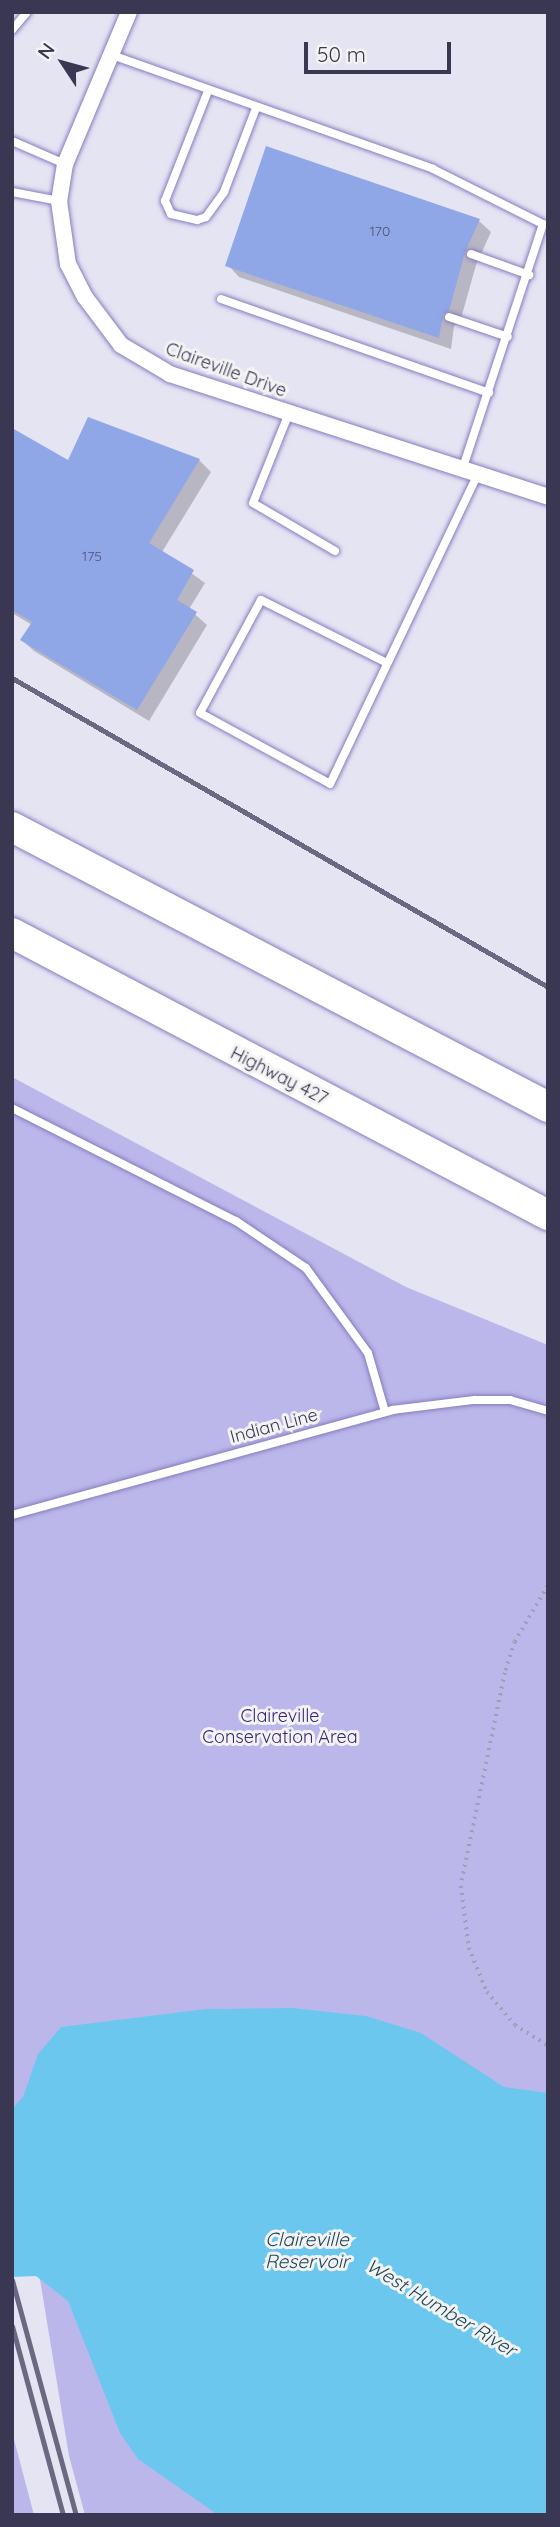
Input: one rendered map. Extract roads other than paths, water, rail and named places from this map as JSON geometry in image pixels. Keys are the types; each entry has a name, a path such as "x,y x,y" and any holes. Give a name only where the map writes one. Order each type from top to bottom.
{"highway":[{"path":"12,827 548,1107"},
{"name":"Highway 427","path":"12,933 548,1215"}],"street":[{"name":"Claireville Drive","path":"129,12 109,54 65,164 59,201 68,264 85,297 121,345 170,374 548,497"}],"lane":[{"path":"12,30 27,12"},
{"path":"109,54 433,169 543,224 529,275 489,393 470,472 387,663 330,784 200,713 261,600 387,663"},
{"path":"208,91 165,201 171,214 197,220 206,217 224,192 256,108"},
{"path":"12,141 65,164"},
{"path":"12,192 59,201"},
{"path":"471,254 529,275"},
{"path":"221,299 489,393"},
{"path":"449,317 508,337"},
{"path":"289,413 253,503 335,551"},
{"path":"12,1108 236,1222 306,1268 368,1353 385,1412"},
{"name":"Indian Line","path":"12,1515 385,1412 474,1400 510,1400 548,1411"}],"water":[{"name":"Claireville Reservoir","path":"292,2008 366,2016 421,2033 504,2087 548,2093 548,2515 218,2515 138,2459 120,2433 68,2301 36,2276 12,2277 12,2109 23,2097 38,2054 61,2027 206,2009"}],"railway":[{"path":"12,678 548,987"},
{"path":"12,2280 76,2515"},
{"path":"12,2326 63,2515"}],"park label":[{"name":"Claireville Conservation Area","path":"280,1727"}],"water label":[{"name":"West Humber River","path":"441,2308"}]}
